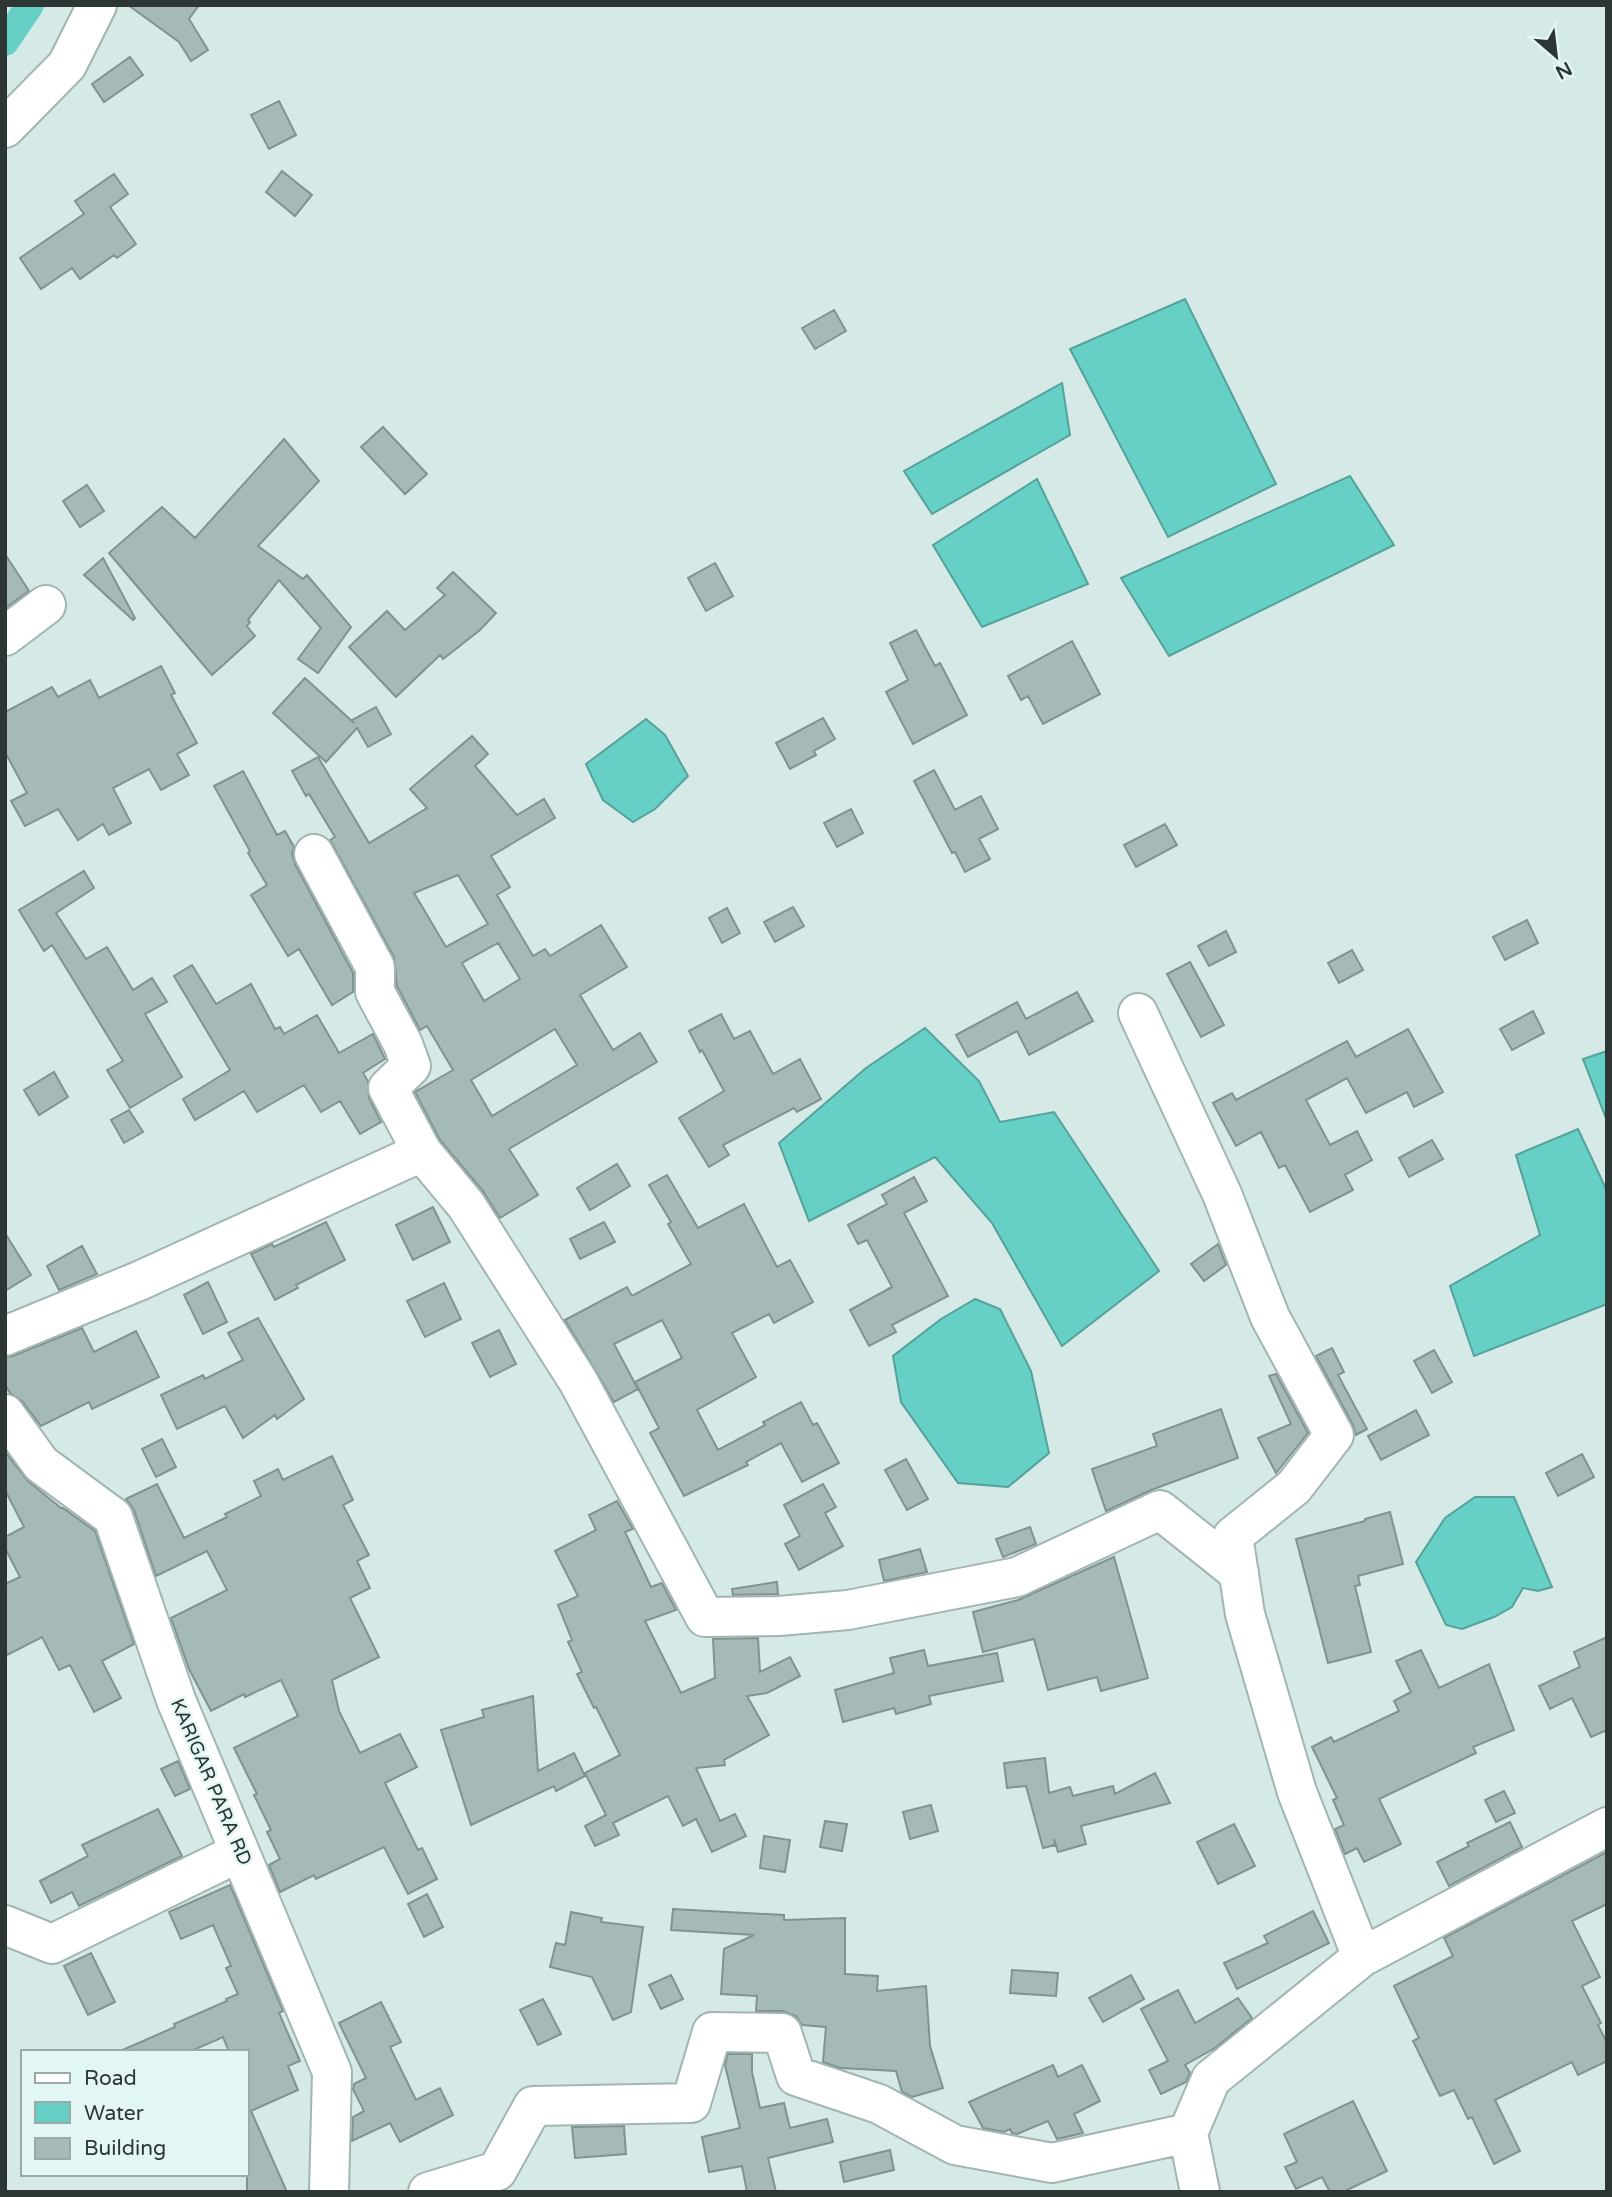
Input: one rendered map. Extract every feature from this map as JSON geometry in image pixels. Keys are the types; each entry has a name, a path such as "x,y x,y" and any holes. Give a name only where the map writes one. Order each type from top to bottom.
{"street":[{"path":"5,128 67,65 97,5"},
{"path":"5,636 46,605"},
{"path":"314,853 375,967 375,992 403,1044 411,1066 388,1088 422,1152 466,1205 578,1381 705,1617 779,1616 848,1610 1017,1577 1160,1510 1239,1573"},
{"path":"1138,1013 1222,1195 1270,1317 1334,1435 1294,1487 1233,1536 1245,1614 1297,1792 1362,1956"},
{"path":"5,1336 139,1281 422,1152"},
{"name":"KARIGAR PARA RD","path":"5,1415 41,1464 113,1517 176,1700 332,2072 330,2192"},
{"path":"1200,2192 1188,2133 1211,2078 1362,1956 1607,1827"},
{"path":"5,1925 52,1944 240,1852"},
{"path":"428,2192 497,2171 533,2106 691,2103 712,2032 782,2034 796,2076 879,2104 955,2145 1052,2163 1188,2133"}],"water":[{"path":"1185,299 1276,484 1168,537 1070,349"},
{"path":"1062,383 1070,435 932,514 904,471"},
{"path":"1350,476 1394,545 1169,656 1121,578"},
{"path":"1037,479 1088,584 982,627 933,545"},
{"path":"646,719 665,735 688,776 655,809 633,822 603,800 586,764"},
{"path":"925,1028 979,1081 1000,1122 1054,1112 1159,1271 1062,1346 992,1223 935,1157 809,1221 779,1143 866,1068"},
{"path":"1607,1051 1607,1121 1583,1059"},
{"path":"1578,1129 1607,1191 1607,1304 1474,1356 1450,1286 1540,1235 1516,1155"},
{"path":"975,1299 1000,1309 1031,1371 1049,1453 1008,1487 958,1483 901,1402 893,1356 941,1319"},
{"path":"1475,1497 1514,1497 1552,1587 1538,1591 1523,1588 1512,1607 1462,1629 1446,1625 1416,1562 1445,1518"}],"building":[{"path":"128,5 199,5 189,19 208,50 191,61 179,42"},
{"path":"130,57 143,75 104,102 92,84"},
{"path":"279,101 296,135 269,149 251,115"},
{"path":"282,171 312,195 295,216 266,192"},
{"path":"114,174 128,194 110,207 136,244 117,258 114,255 80,279 72,268 41,289 20,258 84,214 75,201"},
{"path":"834,310 846,331 815,349 802,328"},
{"path":"383,427 427,474 405,494 361,447"},
{"path":"284,439 319,481 258,546 303,579 307,575 351,627 318,673 298,659 321,628 279,580 248,620 250,622 247,626 255,636 212,675 109,553 162,507 195,538"},
{"path":"87,485 104,511 80,527 63,501"},
{"path":"5,554 29,591 5,608"},
{"path":"103,558 135,618 133,620 84,575"},
{"path":"715,563 733,596 706,611 688,578"},
{"path":"453,572 496,613 480,630 443,659 440,655 396,697 349,647 387,611 405,630 445,595 437,588"},
{"path":"916,630 935,666 940,663 967,715 913,744 886,692 908,680 890,643"},
{"path":"1072,641 1100,694 1043,724 1028,696 1021,700 1008,676"},
{"path":"161,666 175,693 171,695 197,743 177,754 189,775 161,790 149,769 113,788 131,823 109,835 103,824 78,840 58,809 25,826 11,801 27,793 5,752 5,712 52,687 58,697 90,680 99,698"},
{"path":"305,678 354,723 352,720 376,707 391,734 368,747 357,728 326,762 273,713"},
{"path":"823,718 835,739 814,751 816,755 790,769 776,743"},
{"path":"472,736 488,754 475,766 517,815 544,799 555,818 491,856 510,887 497,895 533,956 545,949 550,956 601,925 627,967 580,995 613,1050 640,1033 657,1062 509,1149 538,1195 500,1218 483,1191 440,1140 415,1092 453,1070 427,1026 420,1030 397,986 394,957 330,840 335,837 292,771 318,757 369,843 427,808 410,789","holes":["458,875 488,924 446,947 414,893","498,943 520,979 484,1001 462,963","555,1029 577,1065 492,1116 471,1080"]},
{"path":"934,770 955,810 981,796 998,829 979,839 990,859 965,872 914,781"},
{"path":"243,771 277,835 285,831 294,847 292,854 295,864 353,973 353,992 332,1005 299,949 288,956 251,895 267,885 214,786"},
{"path":"851,809 863,833 837,847 824,823"},
{"path":"1165,824 1177,845 1136,867 1124,845"},
{"path":"84,871 94,888 56,913 86,959 107,947 133,990 152,978 167,1002 145,1014 182,1077 130,1108 107,1070 123,1061 52,945 44,951 19,910"},
{"path":"793,907 804,926 775,942 764,922"},
{"path":"727,908 740,933 722,943 709,918"},
{"path":"1527,920 1538,943 1505,960 1493,937"},
{"path":"1226,931 1236,952 1209,966 1198,946"},
{"path":"1352,950 1363,970 1339,983 1328,963"},
{"path":"1190,962 1224,1025 1201,1037 1167,974"},
{"path":"192,965 216,1004 251,984 275,1029 280,1027 284,1034 317,1015 339,1053 373,1034 385,1059 363,1073 368,1081 369,1098 381,1122 360,1134 340,1101 321,1112 304,1085 257,1112 244,1091 195,1120 183,1099 230,1070 174,976"},
{"path":"1077,992 1093,1021 1029,1055 1017,1031 968,1057 956,1035 1017,1002 1026,1019"},
{"path":"1533,1011 1544,1033 1512,1050 1500,1029"},
{"path":"721,1014 734,1039 750,1031 773,1074 800,1059 821,1099 797,1112 794,1108 723,1145 729,1155 709,1167 679,1118 724,1091 689,1031"},
{"path":"1408,1029 1443,1092 1414,1107 1407,1092 1366,1113 1347,1078 1306,1100 1330,1145 1357,1131 1372,1160 1345,1175 1353,1190 1310,1212 1285,1165 1279,1168 1261,1132 1236,1146 1213,1103 1232,1093 1236,1100 1347,1041 1356,1057"},
{"path":"54,1072 68,1097 39,1115 24,1090"},
{"path":"129,1110 143,1132 124,1143 111,1120"},
{"path":"1432,1140 1443,1159 1409,1177 1399,1158"},
{"path":"617,1164 630,1186 590,1210 577,1188"},
{"path":"667,1175 698,1228 744,1204 777,1267 790,1260 813,1302 774,1323 769,1314 732,1333 756,1377 697,1410 718,1450 801,1402 813,1425 817,1423 839,1463 802,1482 781,1443 746,1462 748,1465 684,1496 650,1433 659,1428 635,1382 682,1358 662,1320 614,1344 638,1389 614,1402 565,1320 627,1287 632,1296 691,1264 649,1185"},
{"path":"914,1177 927,1201 904,1213 948,1296 892,1325 896,1332 869,1346 850,1310 892,1287 867,1240 858,1244 848,1225 887,1204 882,1195"},
{"path":"433,1207 450,1242 413,1260 396,1225"},
{"path":"326,1222 345,1260 296,1285 298,1288 275,1300 251,1254 272,1244 274,1247"},
{"path":"604,1222 615,1242 580,1259 570,1239"},
{"path":"5,1233 31,1275 5,1291"},
{"path":"1218,1244 1226,1265 1204,1281 1191,1264"},
{"path":"82,1246 97,1274 59,1290 47,1266"},
{"path":"208,1282 227,1322 203,1334 184,1295"},
{"path":"444,1283 461,1319 425,1337 407,1301"},
{"path":"258,1318 304,1399 277,1419 275,1415 243,1438 225,1406 177,1429 161,1395 203,1375 205,1379 243,1360 228,1333"},
{"path":"82,1328 94,1352 136,1331 159,1377 92,1409 89,1402 41,1426 5,1384 5,1357"},
{"path":"499,1330 516,1364 490,1377 472,1343"},
{"path":"1332,1348 1344,1372 1338,1375 1367,1429 1356,1435 1316,1356"},
{"path":"1434,1350 1452,1382 1432,1393 1414,1361"},
{"path":"1276,1374 1308,1433 1276,1473 1258,1438 1291,1424 1269,1376"},
{"path":"1221,1409 1238,1458 1151,1490 1106,1511 1092,1469 1157,1446 1153,1434"},
{"path":"1416,1410 1429,1435 1381,1460 1368,1436"},
{"path":"162,1439 176,1467 156,1477 142,1449"},
{"path":"5,1452 28,1481 95,1531 134,1644 102,1661 121,1698 94,1712 70,1665 59,1670 42,1637 5,1656 5,1584 20,1577 5,1548 5,1537 24,1527 5,1490"},
{"path":"1582,1454 1594,1477 1558,1496 1546,1473"},
{"path":"332,1456 353,1500 343,1505 369,1555 357,1561 370,1588 350,1598 379,1657 332,1680 339,1711 360,1753 400,1734 417,1767 385,1783 418,1850 422,1848 437,1879 408,1894 384,1847 316,1879 314,1875 280,1892 269,1865 280,1859 267,1832 271,1830 234,1748 298,1716 281,1680 245,1697 244,1694 211,1711 189,1669 171,1618 227,1590 207,1551 156,1576 134,1510 126,1499 157,1484 184,1538 227,1517 225,1514 261,1496 254,1481 278,1469 283,1480"},
{"path":"906,1459 928,1499 907,1510 885,1470"},
{"path":"823,1484 836,1507 825,1513 843,1546 799,1570 785,1544 800,1536 784,1505"},
{"path":"617,1501 633,1529 625,1532 651,1587 662,1583 676,1610 645,1621 681,1693 715,1678 713,1639 758,1638 760,1672 790,1657 800,1676 767,1693 747,1696 769,1735 724,1760 725,1765 696,1768 720,1821 735,1814 746,1836 712,1852 696,1819 683,1826 668,1796 613,1823 619,1835 595,1846 585,1826 606,1815 585,1773 620,1755 577,1674 582,1672 568,1642 572,1640 558,1605 578,1596 555,1551 596,1530 589,1515"},
{"path":"1390,1512 1403,1564 1358,1576 1360,1585 1355,1586 1371,1652 1328,1663 1296,1539"},
{"path":"1030,1527 1036,1544 1003,1557 996,1539"},
{"path":"920,1549 927,1572 884,1581 879,1560"},
{"path":"1114,1557 1148,1678 1101,1691 1097,1677 1048,1690 1034,1639 983,1652 973,1612 1018,1600"},
{"path":"777,1582 778,1594 733,1595 732,1589"},
{"path":"1607,1637 1607,1730 1591,1737 1572,1698 1550,1709 1539,1686 1580,1667 1574,1652"},
{"path":"924,1650 928,1666 997,1653 1003,1681 929,1696 931,1704 896,1714 894,1708 843,1722 835,1690 894,1673 890,1658"},
{"path":"1421,1650 1439,1688 1489,1664 1514,1730 1473,1747 1476,1753 1379,1799 1401,1844 1364,1862 1357,1848 1345,1854 1335,1829 1344,1825 1333,1800 1337,1798 1312,1747 1331,1737 1334,1742 1399,1711 1394,1701 1411,1692 1396,1661"},
{"path":"533,1696 538,1771 574,1753 585,1776 556,1791 554,1786 471,1825 441,1730 484,1717 482,1710"},
{"path":"1045,1758 1049,1793 1070,1787 1073,1796 1113,1786 1115,1794 1155,1773 1170,1803 1081,1826 1086,1844 1058,1852 1054,1839 1055,1845 1043,1848 1026,1786 1007,1788 1004,1763"},
{"path":"178,1761 190,1789 175,1796 161,1769"},
{"path":"1504,1791 1515,1813 1496,1822 1485,1800"},
{"path":"931,1805 938,1831 910,1839 903,1812"},
{"path":"158,1809 182,1856 79,1906 72,1892 51,1903 40,1881 88,1856 82,1845"},
{"path":"825,1821 847,1824 842,1851 820,1847"},
{"path":"1510,1822 1522,1847 1449,1886 1437,1862 1469,1846 1467,1843"},
{"path":"1234,1824 1255,1866 1218,1884 1197,1842"},
{"path":"764,1836 790,1840 785,1872 760,1868"},
{"path":"1607,1852 1607,1904 1572,1921 1600,1977 1582,1986 1601,2023 1598,2025 1607,2043 1607,2061 1578,2075 1572,2062 1495,2100 1520,2151 1494,2164 1472,2117 1468,2119 1454,2090 1440,2096 1413,2041 1419,2038 1394,1986 1453,1956 1444,1938"},
{"path":"230,1885 283,2011 279,2013 300,2061 288,2066 298,2090 251,2111 287,2192 247,2192 248,2050 228,2050 223,2037 194,2050 123,2050 175,2027 174,2024 238,1994 226,1968 231,1966 213,1925 181,1939 169,1912"},
{"path":"427,1894 443,1927 424,1937 408,1904"},
{"path":"673,1909 784,1915 784,1920 845,1918 845,1974 878,1976 877,1991 926,1986 930,2046 943,2088 912,2097 902,2092 896,2071 840,2068 823,2062 826,2027 802,2025 796,2016 783,2011 756,2011 757,1996 721,1994 724,1949 754,1935 671,1930"},
{"path":"1313,1911 1329,1943 1237,1989 1224,1963 1268,1943 1264,1936"},
{"path":"571,1912 602,1918 601,1922 643,1927 631,2012 613,2020 592,1977 550,1967 556,1943 565,1945"},
{"path":"91,1953 115,2002 88,2015 64,1966"},
{"path":"1012,1970 1058,1973 1056,1996 1010,1993"},
{"path":"671,1975 683,1999 661,2009 649,1985"},
{"path":"1131,1975 1144,1999 1103,2022 1089,1998"},
{"path":"1178,1990 1195,2023 1238,1998 1252,2018 1215,2048 1185,2065 1190,2073 1186,2082 1161,2094 1149,2070 1168,2061 1141,2009"},
{"path":"543,1999 561,2034 538,2045 520,2010"},
{"path":"381,2002 401,2042 390,2047 416,2100 440,2088 453,2115 400,2142 390,2123 352,2141 353,2117 364,2111 353,2089 354,2084 366,2078 339,2023"},
{"path":"728,2054 752,2054 752,2072 760,2108 784,2103 790,2128 827,2119 833,2142 768,2158 776,2192 747,2192 742,2166 709,2172 702,2137 740,2128 725,2065"},
{"path":"1053,2065 1058,2077 1082,2065 1100,2101 1074,2114 1083,2133 1057,2139 1048,2121 1017,2134 1010,2129 1004,2132 983,2128 969,2102"},
{"path":"1353,2101 1387,2171 1343,2192 1330,2192 1322,2177 1296,2189 1285,2167 1297,2162 1284,2134"},
{"path":"624,2126 626,2154 575,2158 572,2127"},
{"path":"890,2150 894,2170 844,2182 840,2162"}],"waterway":[{"path":"5,42 30,5"}]}
